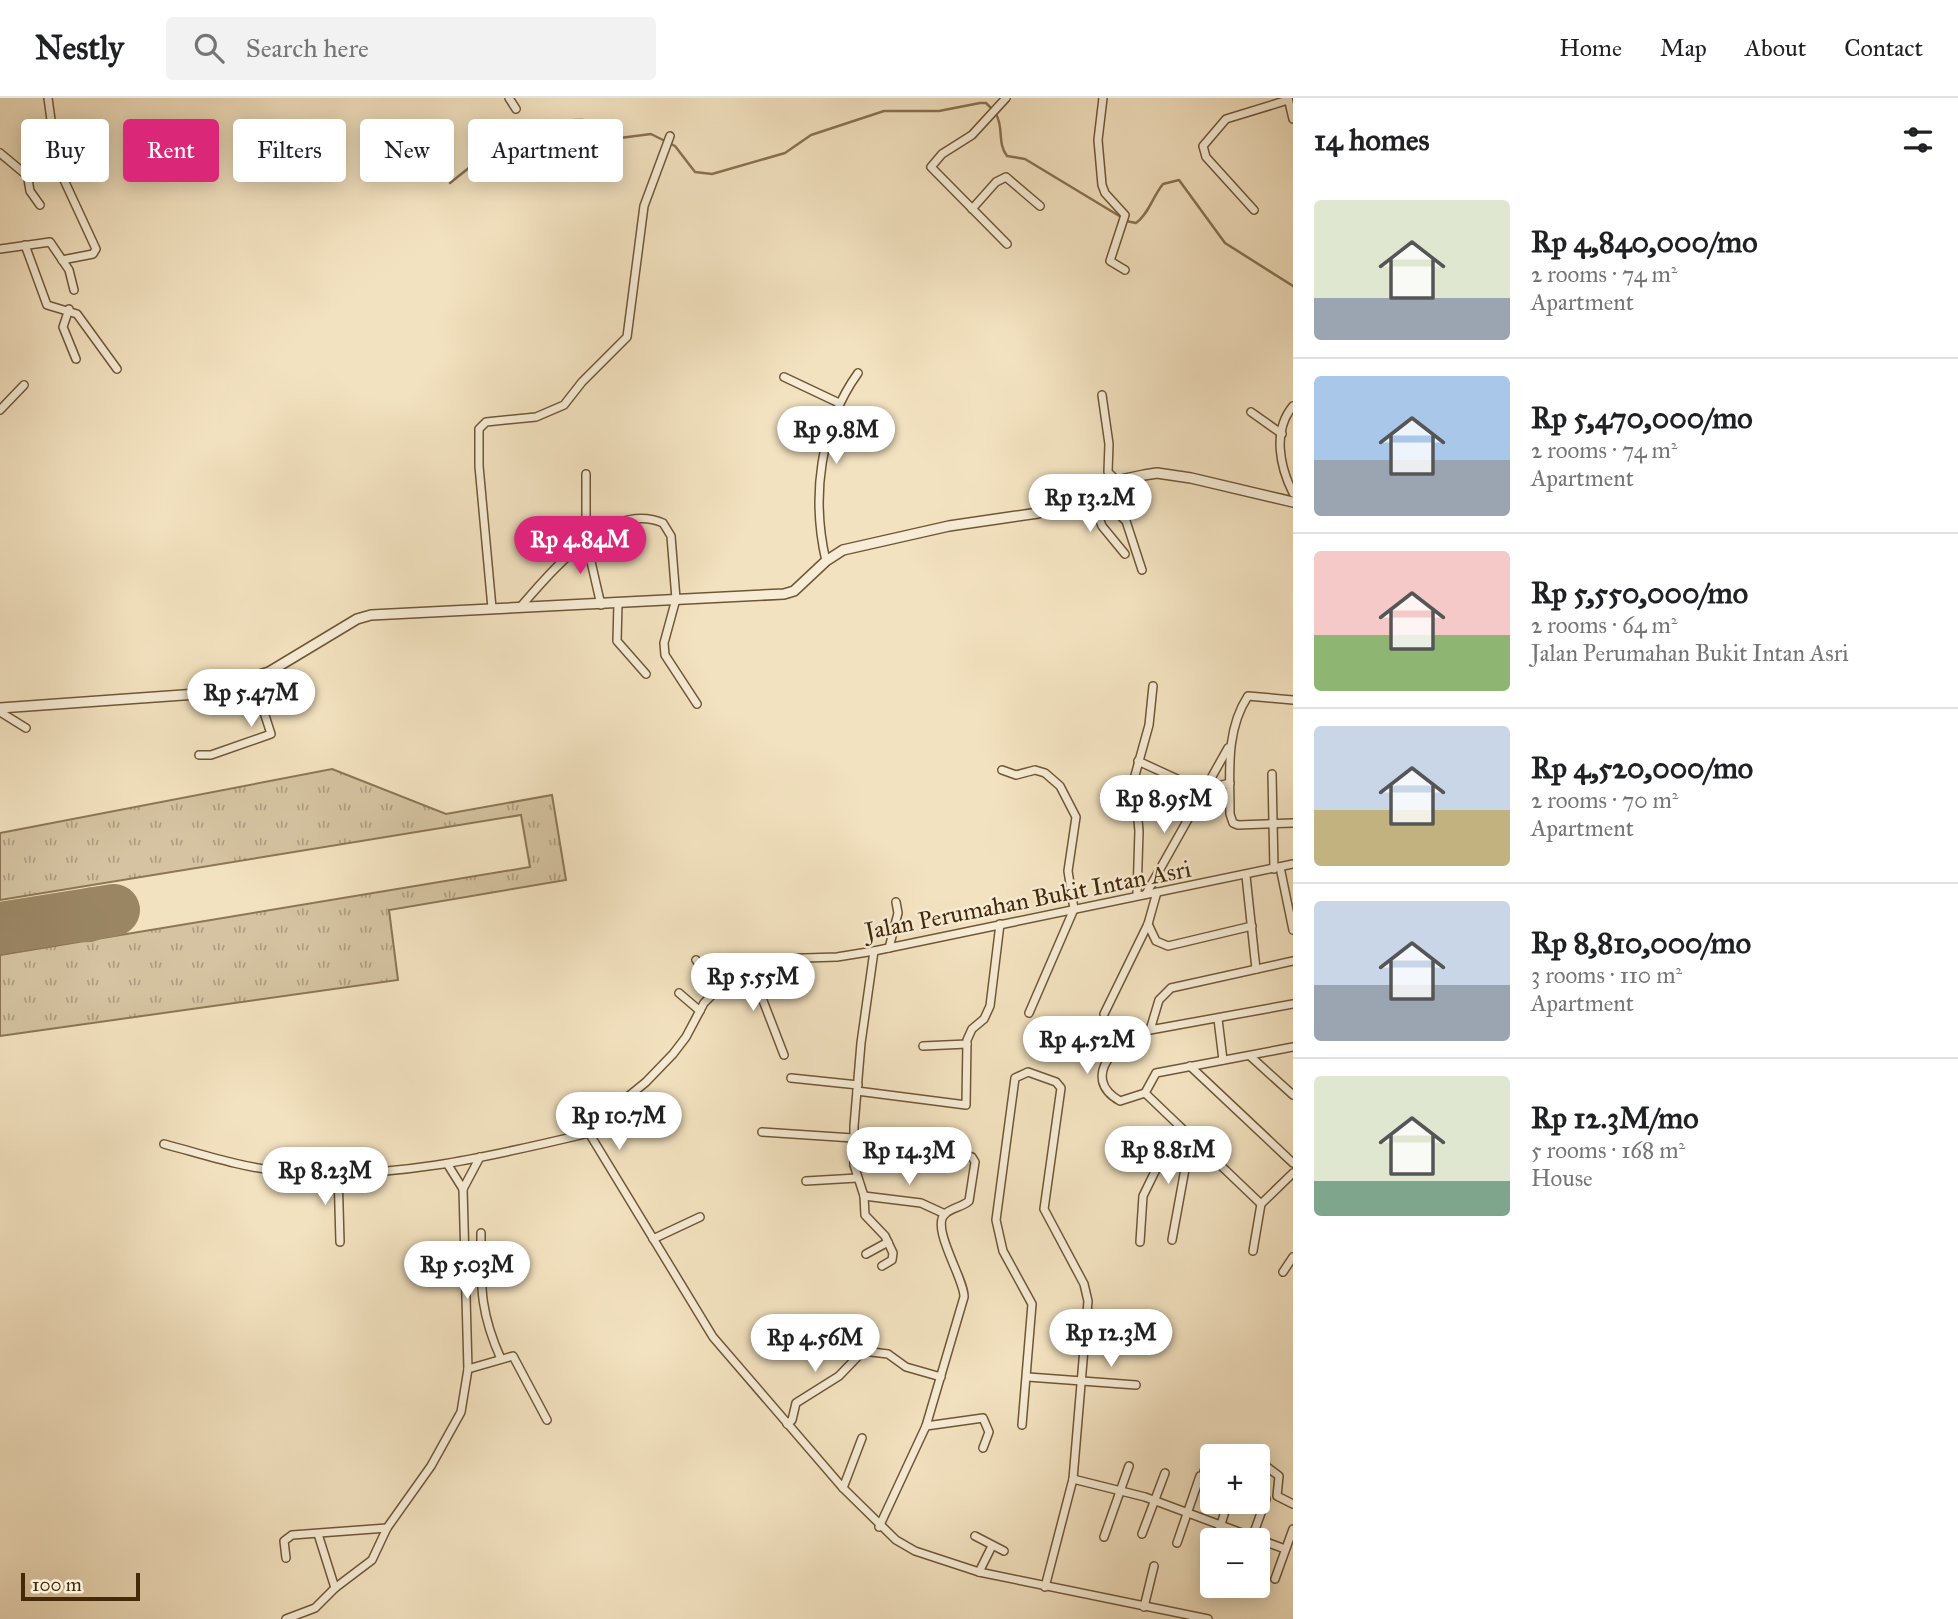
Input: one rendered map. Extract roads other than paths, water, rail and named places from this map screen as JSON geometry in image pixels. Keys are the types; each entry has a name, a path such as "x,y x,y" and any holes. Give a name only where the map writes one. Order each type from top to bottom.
{"street":[{"path":"48,98 51,119"},
{"path":"509,98 516,109"},
{"path":"1103,98 1098,140 1102,185 1124,217 1110,260 1113,265 1125,271"},
{"path":"1003,99 982,125 942,154 931,167 1007,244"},
{"path":"1254,210 1205,155 1203,146 1226,119 1288,99 1293,119"},
{"path":"492,608 479,466 479,429 486,422 536,417 564,405 582,382 627,337 644,206 670,136"},
{"path":"0,153 21,170"},
{"path":"972,209 996,182 1006,177 1040,206"},
{"path":"28,182 30,191 40,205"},
{"path":"62,260 94,254 95,245 65,182"},
{"path":"0,249 50,242 62,260 74,290"},
{"path":"25,245 46,302 53,307 69,309 86,323 117,369"},
{"path":"69,309 63,327 76,359"},
{"path":"826,561 819,533 819,479 839,402 858,373"},
{"path":"784,377 839,402"},
{"path":"0,410 24,385"},
{"path":"1102,395 1109,444 1108,472 1118,482"},
{"path":"1293,406 1286,417 1280,458 1293,493"},
{"path":"1251,412 1282,434"},
{"path":"0,710 197,694 269,673 364,617 522,605 601,605 784,594 794,591 826,561 843,550 949,526 1038,513 1074,502 1118,482 1157,473 1192,478 1293,502"},
{"path":"586,474 586,540 601,605"},
{"path":"1092,492 1102,526 1125,554"},
{"path":"1092,492 1126,521 1142,570"},
{"path":"522,605 554,568 586,540 628,521 654,520 667,526 672,545 676,599 664,643 665,655 697,704"},
{"path":"618,603 617,641 646,674"},
{"path":"199,755 211,755 271,734 253,678"},
{"path":"1137,895 1139,831 1133,788 1149,725 1153,686"},
{"path":"1293,700 1248,695 1236,721 1230,783 1233,823 1293,823"},
{"path":"0,710 26,727"},
{"path":"1146,894 1232,741"},
{"path":"1138,761 1198,789 1230,783"},
{"path":"1002,771 1016,775 1042,771 1060,786 1076,817 1068,871 1074,909 1029,1013"},
{"path":"1272,774 1277,868 1293,930"},
{"name":"Jalan Perumahan Bukit Intan Asri","path":"589,1133 598,1121 646,1082 673,1054 717,988 759,963 773,959 837,957 874,951 1137,895 1246,876 1293,864"},
{"path":"1246,876 1256,969"},
{"path":"1104,1014 1148,923 1157,892"},
{"path":"890,948 898,913 896,902"},
{"path":"791,1079 966,1105 967,1044 970,1033 985,1019 990,1006 999,923"},
{"path":"1148,923 1156,941 1168,946 1252,926"},
{"path":"874,951 857,1088 854,1141 857,1178 864,1196 866,1217 888,1242 893,1258 882,1266"},
{"path":"696,961 717,988"},
{"path":"1150,1030 1160,1000 1171,988 1293,961"},
{"path":"759,963 762,998 784,1055"},
{"path":"679,993 700,1011"},
{"path":"1293,1004 1135,1034 1121,1044 1100,1079 1102,1087 1119,1101 1145,1093 1155,1073 1293,1047"},
{"path":"1218,1019 1223,1060"},
{"path":"923,1046 967,1044"},
{"path":"1250,1056 1293,1095"},
{"path":"1190,1066 1293,1163"},
{"path":"1022,1425 1032,1302 1000,1243 996,1207 1015,1078 1028,1072 1056,1082 1061,1088 1044,1207 1087,1293 1084,1381 1073,1479 1045,1587"},
{"path":"1145,1093 1261,1204"},
{"path":"762,1132 949,1150 972,1157 975,1162 970,1199 945,1214 941,1224 952,1265 962,1282 964,1297 926,1426 879,1527"},
{"path":"164,1144 278,1171 338,1172 448,1165 589,1133 713,1337 879,1527 915,1551 979,1572 1208,1619"},
{"path":"1140,1242 1143,1199 1165,1151 1172,1147 1206,1153"},
{"path":"1172,1240 1185,1169 1206,1153"},
{"path":"463,1189 480,1157"},
{"path":"286,1619 315,1608 335,1588 372,1560 387,1528 452,1431 461,1412 468,1368 463,1189 448,1165"},
{"path":"338,1172 340,1242"},
{"path":"1253,1251 1261,1204 1293,1173"},
{"path":"806,1181 857,1178"},
{"path":"864,1196 916,1202 945,1214"},
{"path":"653,1239 700,1217"},
{"path":"481,1233 481,1289 486,1323 501,1359"},
{"path":"866,1254 888,1242"},
{"path":"1283,1272 1293,1257"},
{"path":"467,1290 481,1289"},
{"path":"787,1424 792,1419 796,1403 839,1376 863,1350 888,1354 906,1367 941,1377"},
{"path":"468,1368 510,1356 517,1360 547,1420"},
{"path":"1028,1377 1136,1385"},
{"path":"926,1426 982,1418 989,1432 983,1448"},
{"path":"843,1488 862,1438"},
{"path":"1104,1537 1129,1466"},
{"path":"1270,1470 1279,1476 1277,1496 1293,1504"},
{"path":"1142,1534 1165,1473"},
{"path":"1177,1543 1200,1478"},
{"path":"1073,1479 1120,1489 1228,1528"},
{"path":"1220,1528 1224,1514"},
{"path":"286,1558 284,1546 287,1538 387,1528"},
{"path":"1275,1579 1293,1529"},
{"path":"318,1534 335,1588"},
{"path":"975,1536 1004,1551"},
{"path":"1270,1544 1285,1549"},
{"path":"979,1572 992,1546"},
{"path":"1144,1607 1154,1566"}],"waterway":[{"path":"450,183 470,167 496,165 574,120 583,120 612,139 651,134 675,146 695,172 712,174 785,153 811,135 884,111 939,111 980,103 986,103 992,109"},
{"path":"996,114 1002,146 1007,156 1025,159 1121,217"},
{"path":"1126,221 1136,223 1163,184 1179,180 1225,243 1293,286"}]}
